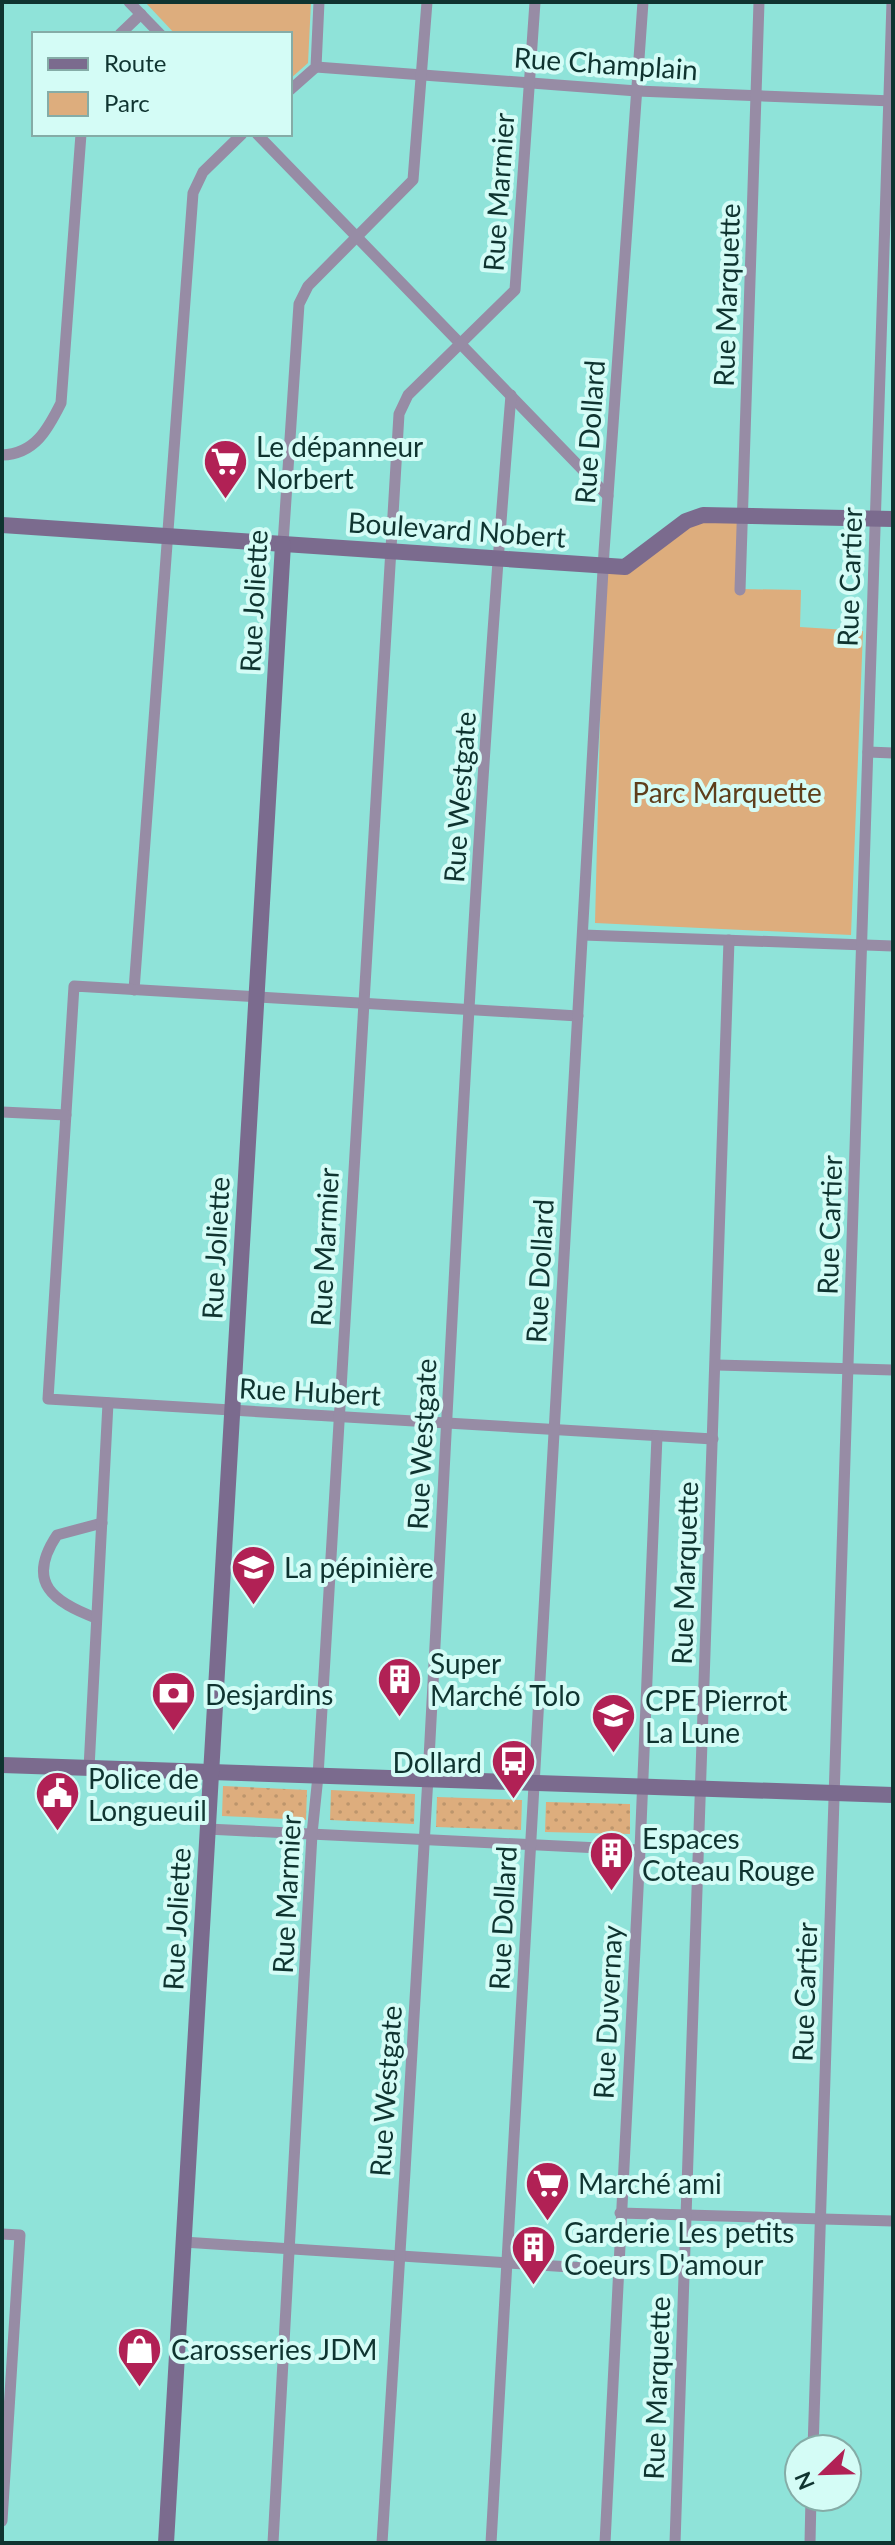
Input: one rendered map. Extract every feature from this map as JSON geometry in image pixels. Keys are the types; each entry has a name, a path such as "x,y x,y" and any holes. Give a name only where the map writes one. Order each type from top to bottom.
{"street":[{"path":"129,2 158,32"},
{"path":"292,88 316,67 319,2"},
{"name":"Rue Joliette","path":"166,2543 299,304 308,286 413,180 427,2"},
{"name":"Rue Marmier","path":"273,2543 312,1834 402,404 515,290 535,2"},
{"name":"Rue Dollard","path":"491,2543 608,496 643,2"},
{"name":"Rue Marquette","path":"740,590 759,2"},
{"name":"Rue Cartier","path":"813,2433 892,2"},
{"path":"122,32 141,14"},
{"name":"Rue Champlain","path":"316,67 637,91 891,101"},
{"path":"2,455 28,447 46,434 61,403 81,136"},
{"path":"134,990 193,193 203,172 240,136"},
{"path":"259,136 608,496"},
{"name":"Rue Westgate","path":"382,2543 425,1839 445,1423 498,558 511,395"},
{"name":"Boulevard Nobert","path":"2,525 625,567 686,521 703,515 893,519"},
{"path":"868,752 893,753"},
{"path":"583,935 893,946"},
{"name":"Rue Marquette","path":"675,2543 729,940"},
{"path":"2,1112 66,1115 74,986 578,1016"},
{"name":"Rue Hubert","path":"66,1115 48,1399 713,1439"},
{"path":"716,1365 893,1370"},
{"path":"89,1768 108,1403"},
{"name":"Rue Duvernay","path":"605,2543 640,1850 657,1436"},
{"path":"96,1618 65,1606 52,1597 44,1583 44,1565 47,1550 57,1535 68,1529 102,1523"},
{"path":"2,1765 893,1795"},
{"path":"207,1829 640,1850"},
{"path":"620,2213 893,2221"},
{"path":"2,2234 20,2235 2,2521"},
{"path":"183,2242 617,2270"},
{"path":"810,2543 811,2513"}],"green space":[{"path":"145,2 311,2 308,63 292,77 292,32 173,32"},
{"name":"Parc Marquette","path":"720,514 744,514 741,589 801,590 800,627 863,631 851,935 595,923 604,565 631,567 681,529"},
{"path":"223,1786 307,1790 306,1820 222,1816"},
{"path":"331,1790 415,1794 414,1824 330,1820"},
{"path":"437,1797 522,1800 521,1830 436,1827"},
{"path":"546,1802 630,1804 630,1834 545,1832"}],"place":[{"name":"Le dépanneur Norbert","path":"225,501"},
{"name":"La pépinière","path":"253,1606"},
{"name":"Super Marché Tolo","path":"399,1718"},
{"name":"Desjardins","path":"174,1733"},
{"name":"CPE Pierrot La Lune","path":"614,1755"},
{"name":"Dollard","path":"513,1801"},
{"name":"Police de Longueuil","path":"57,1833"},
{"name":"Espaces Coteau Rouge","path":"611,1893"},
{"name":"Marché ami","path":"547,2222"},
{"name":"Garderie Les petits Coeurs D'amour","path":"533,2287"},
{"name":"Carosseries JDM","path":"140,2388"}]}
